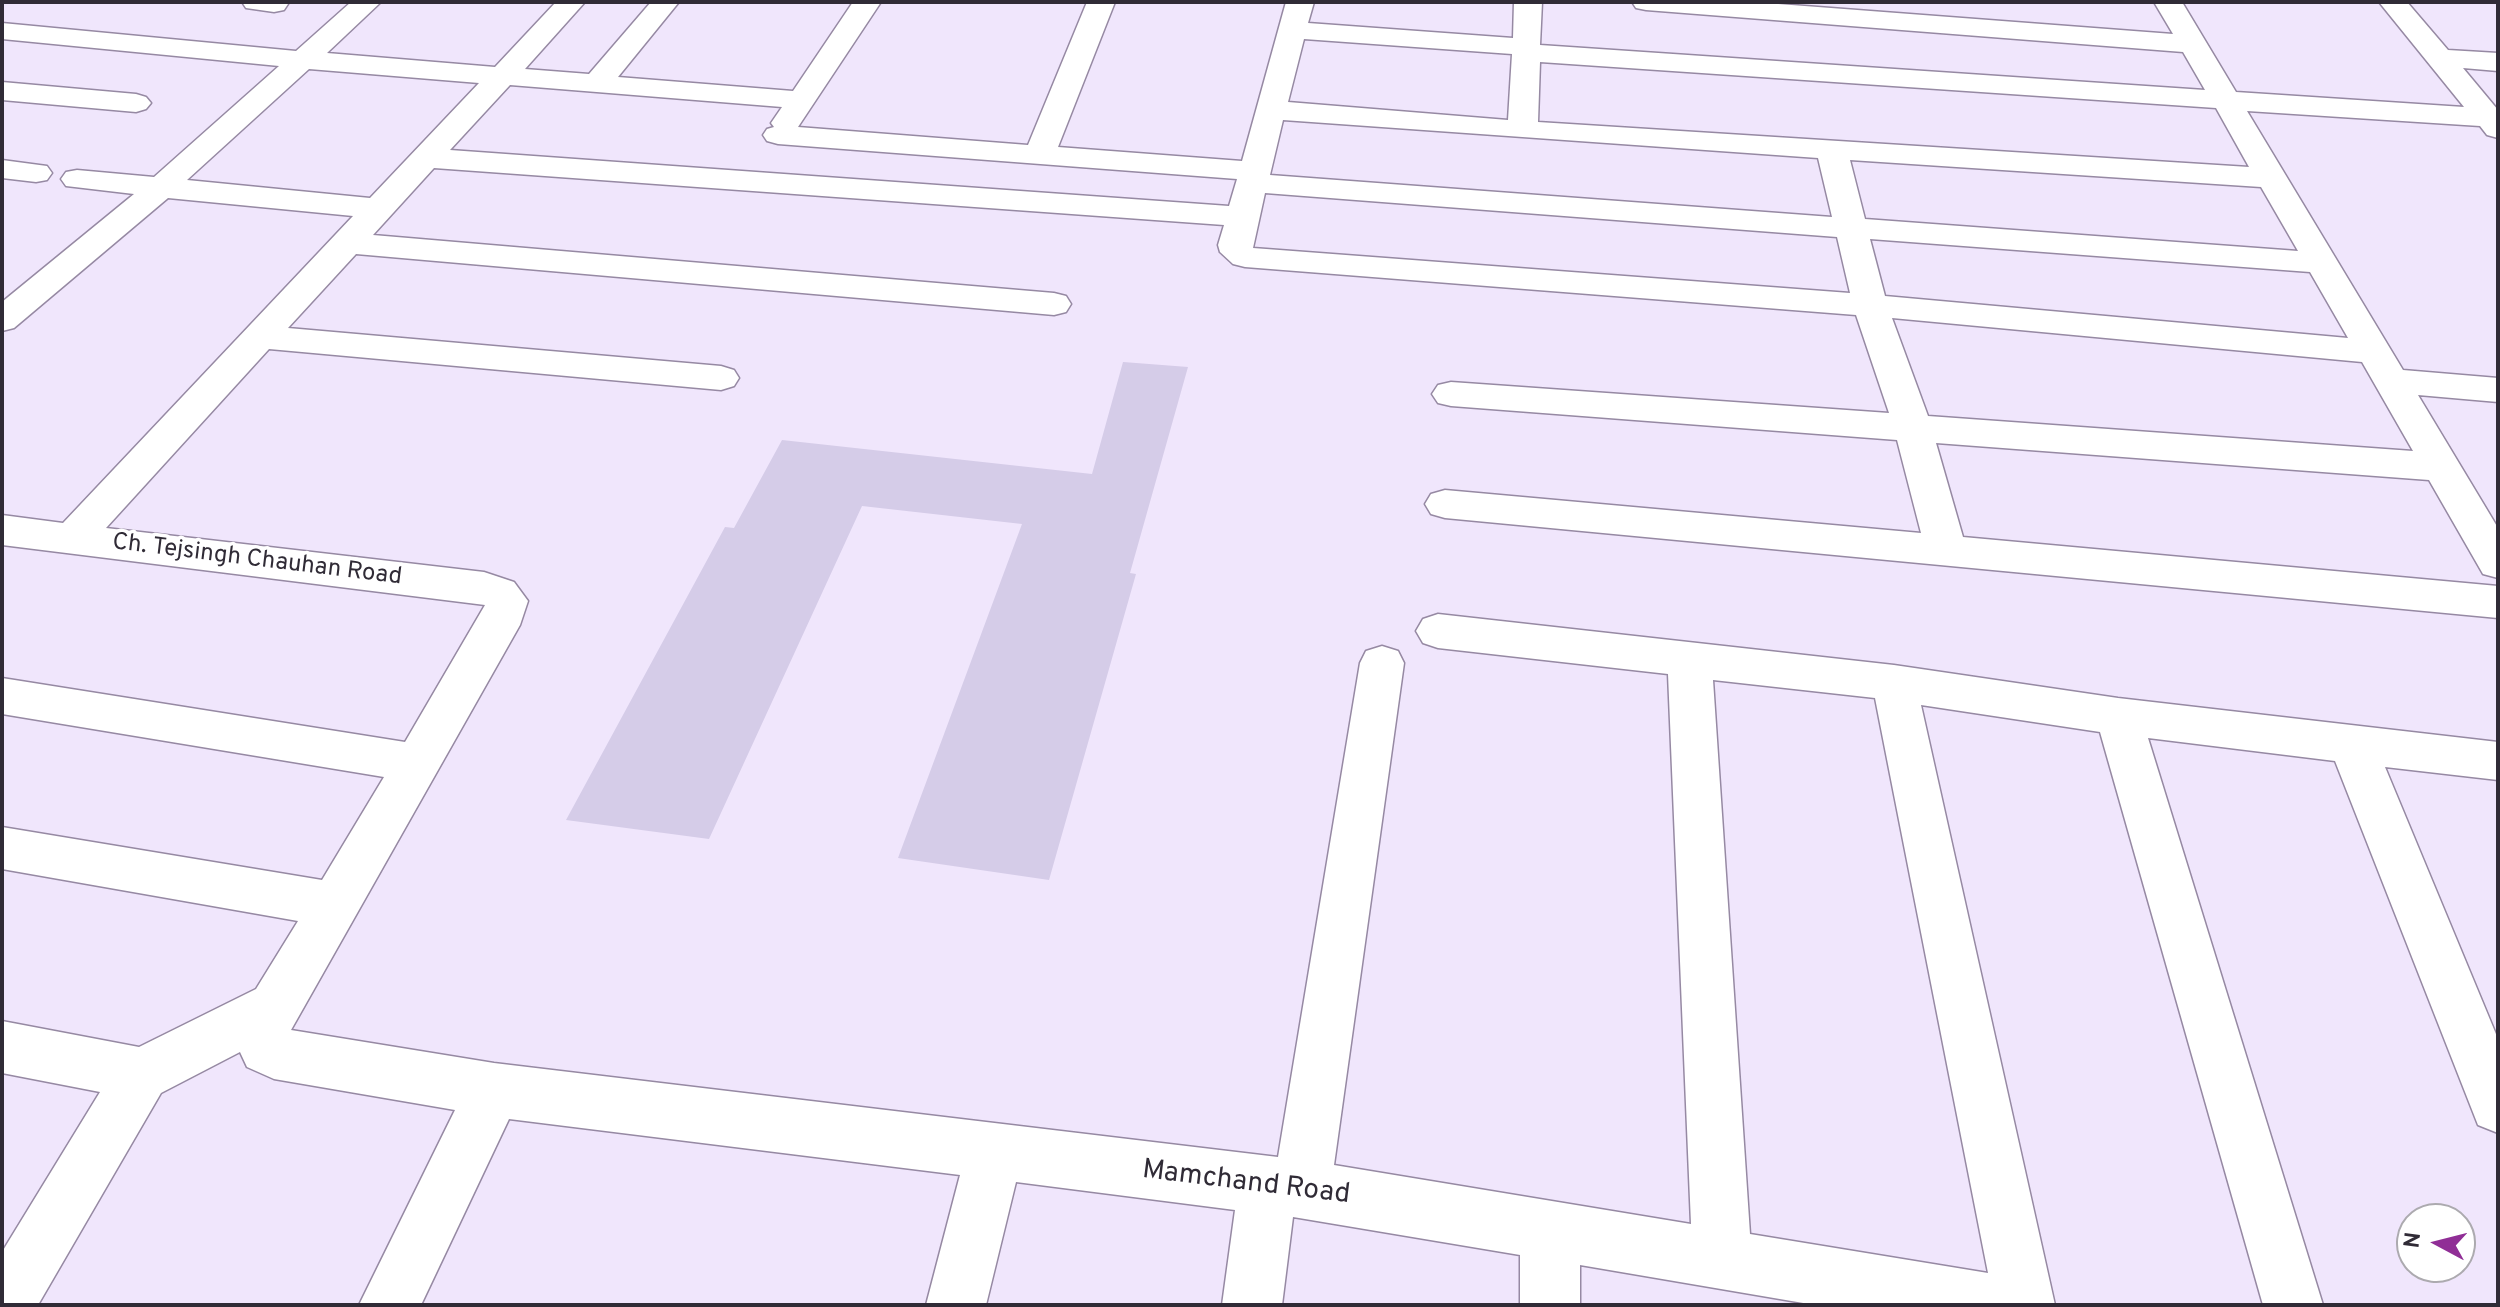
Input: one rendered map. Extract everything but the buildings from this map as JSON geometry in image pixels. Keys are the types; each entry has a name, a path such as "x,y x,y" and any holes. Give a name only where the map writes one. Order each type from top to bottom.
{"street":[{"path":"2,320 116,228 367,2"},
{"path":"73,538 571,2"},
{"path":"596,84 665,2"},
{"path":"746,181 867,2"},
{"path":"1040,154 1101,2"},
{"path":"1523,130 1528,2"},
{"path":"1646,2 2192,44"},
{"path":"2168,2 2498,563"},
{"path":"2393,2 2493,124"},
{"path":"2493,124 1526,50 1296,16 1235,249 1241,255 1252,258 1870,305 2382,367 2498,390"},
{"path":"2,31 302,60 801,100"},
{"path":"2440,58 2498,62"},
{"path":"2,91 136,103"},
{"path":"1271,110 1523,130 2271,178"},
{"path":"778,135 1040,154 1254,177 2321,263"},
{"path":"1832,150 1870,305 1913,428 1946,550"},
{"path":"426,158 1243,217"},
{"path":"2,169 36,173"},
{"path":"77,179 378,209"},
{"path":"346,243 1054,304"},
{"path":"260,337 721,378"},
{"path":"1451,394 2441,467"},
{"path":"1445,504 2498,602"},
{"name":"Ch. Tejsingh Chauhan Road","path":"2,530 484,588 499,593 507,601 505,613 417,763"},
{"path":"1438,631 1894,683 2118,716 2498,761"},
{"path":"1689,658 1722,1259"},
{"path":"1252,1305 1284,1188 1382,663"},
{"path":"1894,683 2025,1305"},
{"path":"2,696 417,763 275,1007 142,1074 8,1290"},
{"path":"2118,716 2293,1305"},
{"path":"2352,744 2498,1106"},
{"path":"2,848 335,905"},
{"name":"Mamchand Road","path":"275,1007 263,1028 261,1039 266,1049 274,1053 494,1090 1284,1188 1722,1259 1860,1294 1995,1305"},
{"path":"2,1047 142,1074"},
{"path":"389,1305 494,1090"},
{"path":"956,1305 995,1153"},
{"path":"1550,1230 1550,1305"}]}
